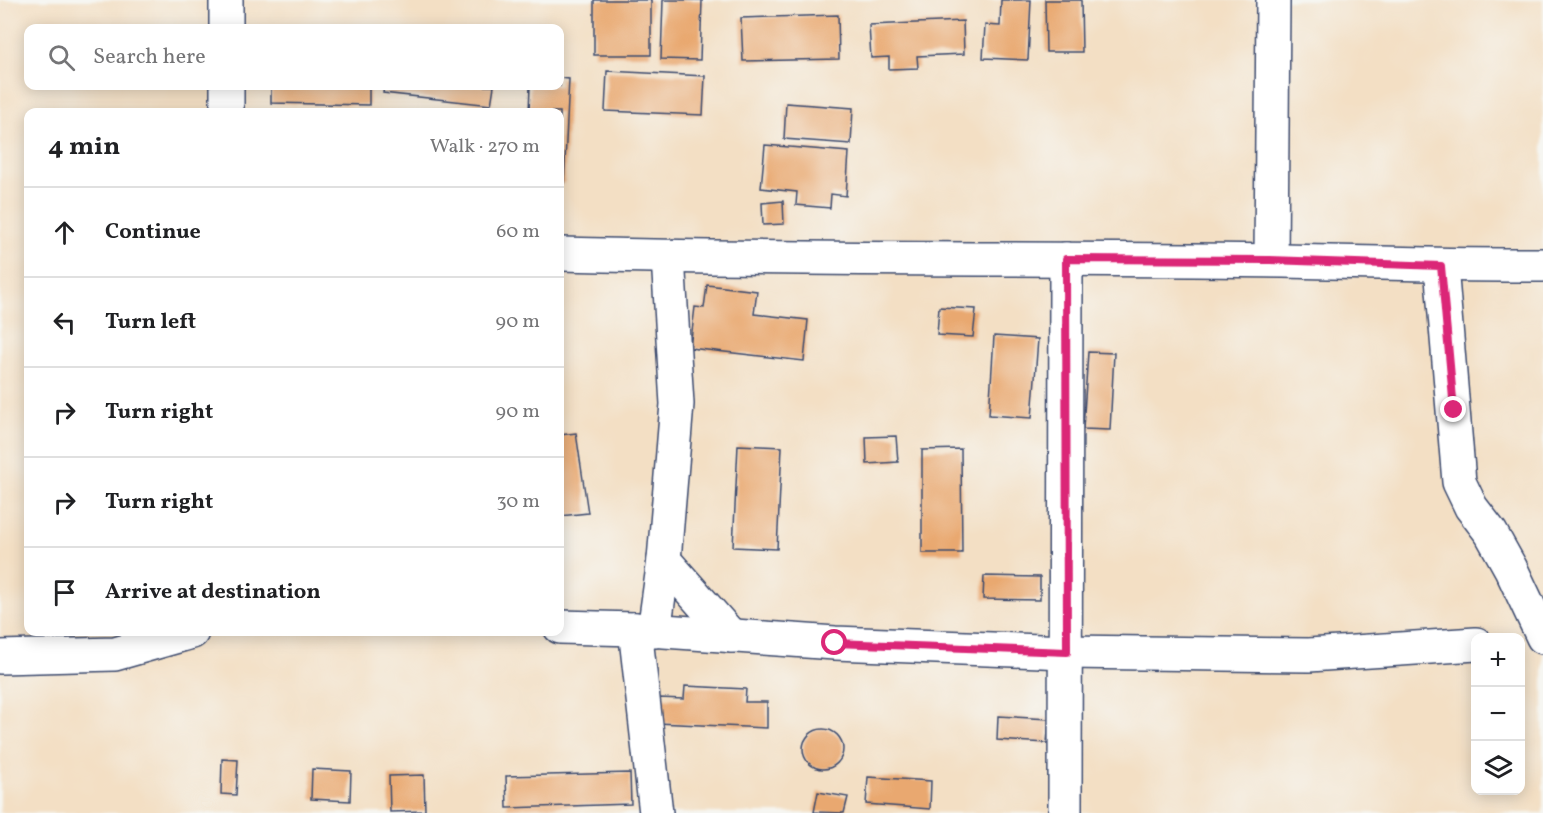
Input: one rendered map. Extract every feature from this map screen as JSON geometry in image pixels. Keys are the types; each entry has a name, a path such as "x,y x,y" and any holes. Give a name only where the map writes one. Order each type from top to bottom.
{"street":[{"path":"226,0 226,24"},
{"path":"1270,260 1273,0"},
{"path":"227,90 227,108"},
{"path":"564,255 668,258 1270,260 1441,266 1543,265"},
{"path":"656,813 645,630 664,561 677,404 668,258"},
{"path":"1065,813 1066,259"},
{"path":"1441,266 1459,482 1471,507 1491,533 1511,568 1543,638 1525,640"},
{"path":"664,561 731,636"},
{"path":"564,627 645,630 835,643 1067,652 1309,656 1471,644"},
{"path":"0,657 115,654 178,636"}],"building":[{"path":"594,0 651,0 651,55 594,55"},
{"path":"663,0 702,0 700,60 661,59"},
{"path":"1001,0 1031,0 1028,60 983,58 985,25 1000,26"},
{"path":"1045,0 1081,0 1082,52 1046,52"},
{"path":"838,15 839,59 743,61 741,18"},
{"path":"963,21 964,54 917,56 918,68 889,69 889,57 871,58 869,25"},
{"path":"607,71 705,76 703,115 605,111"},
{"path":"564,78 569,79 564,183 564,108 529,108 530,90 564,90"},
{"path":"271,90 369,90 369,105 271,103"},
{"path":"383,90 493,90 491,105 383,93"},
{"path":"786,103 853,108 851,144 784,139"},
{"path":"765,145 849,152 846,196 831,194 830,208 796,205 797,192 761,188"},
{"path":"783,201 784,224 763,225 762,203"},
{"path":"707,285 757,291 754,314 808,320 804,361 690,348 695,307 704,308"},
{"path":"939,307 976,309 973,337 937,335"},
{"path":"994,336 1038,339 1032,418 989,415"},
{"path":"1088,352 1114,353 1110,430 1083,429"},
{"path":"576,433 588,513 564,516 564,434"},
{"path":"896,436 898,462 867,464 866,437"},
{"path":"738,445 782,447 777,549 733,547"},
{"path":"961,449 962,553 922,553 922,450"},
{"path":"984,576 1040,577 1040,600 983,599"},
{"path":"685,686 746,689 745,702 767,702 767,728 657,723 659,698 684,699"},
{"path":"998,716 1049,719 1047,743 997,740"},
{"path":"823,729 831,730 837,735 842,741 842,757 837,763 831,768 823,769 815,768 809,763 804,757 803,749 804,741 809,735 815,730"},
{"path":"222,759 238,760 236,795 221,794"},
{"path":"312,769 351,771 350,801 311,799"},
{"path":"630,773 631,804 507,808 506,776"},
{"path":"424,775 425,811 390,812 389,776"},
{"path":"868,777 931,781 930,809 866,804"},
{"path":"818,792 848,797 844,813 814,812"}],"route":[{"path":"835,643 1067,652 1066,259 1270,260 1441,266 1454,410"}]}
